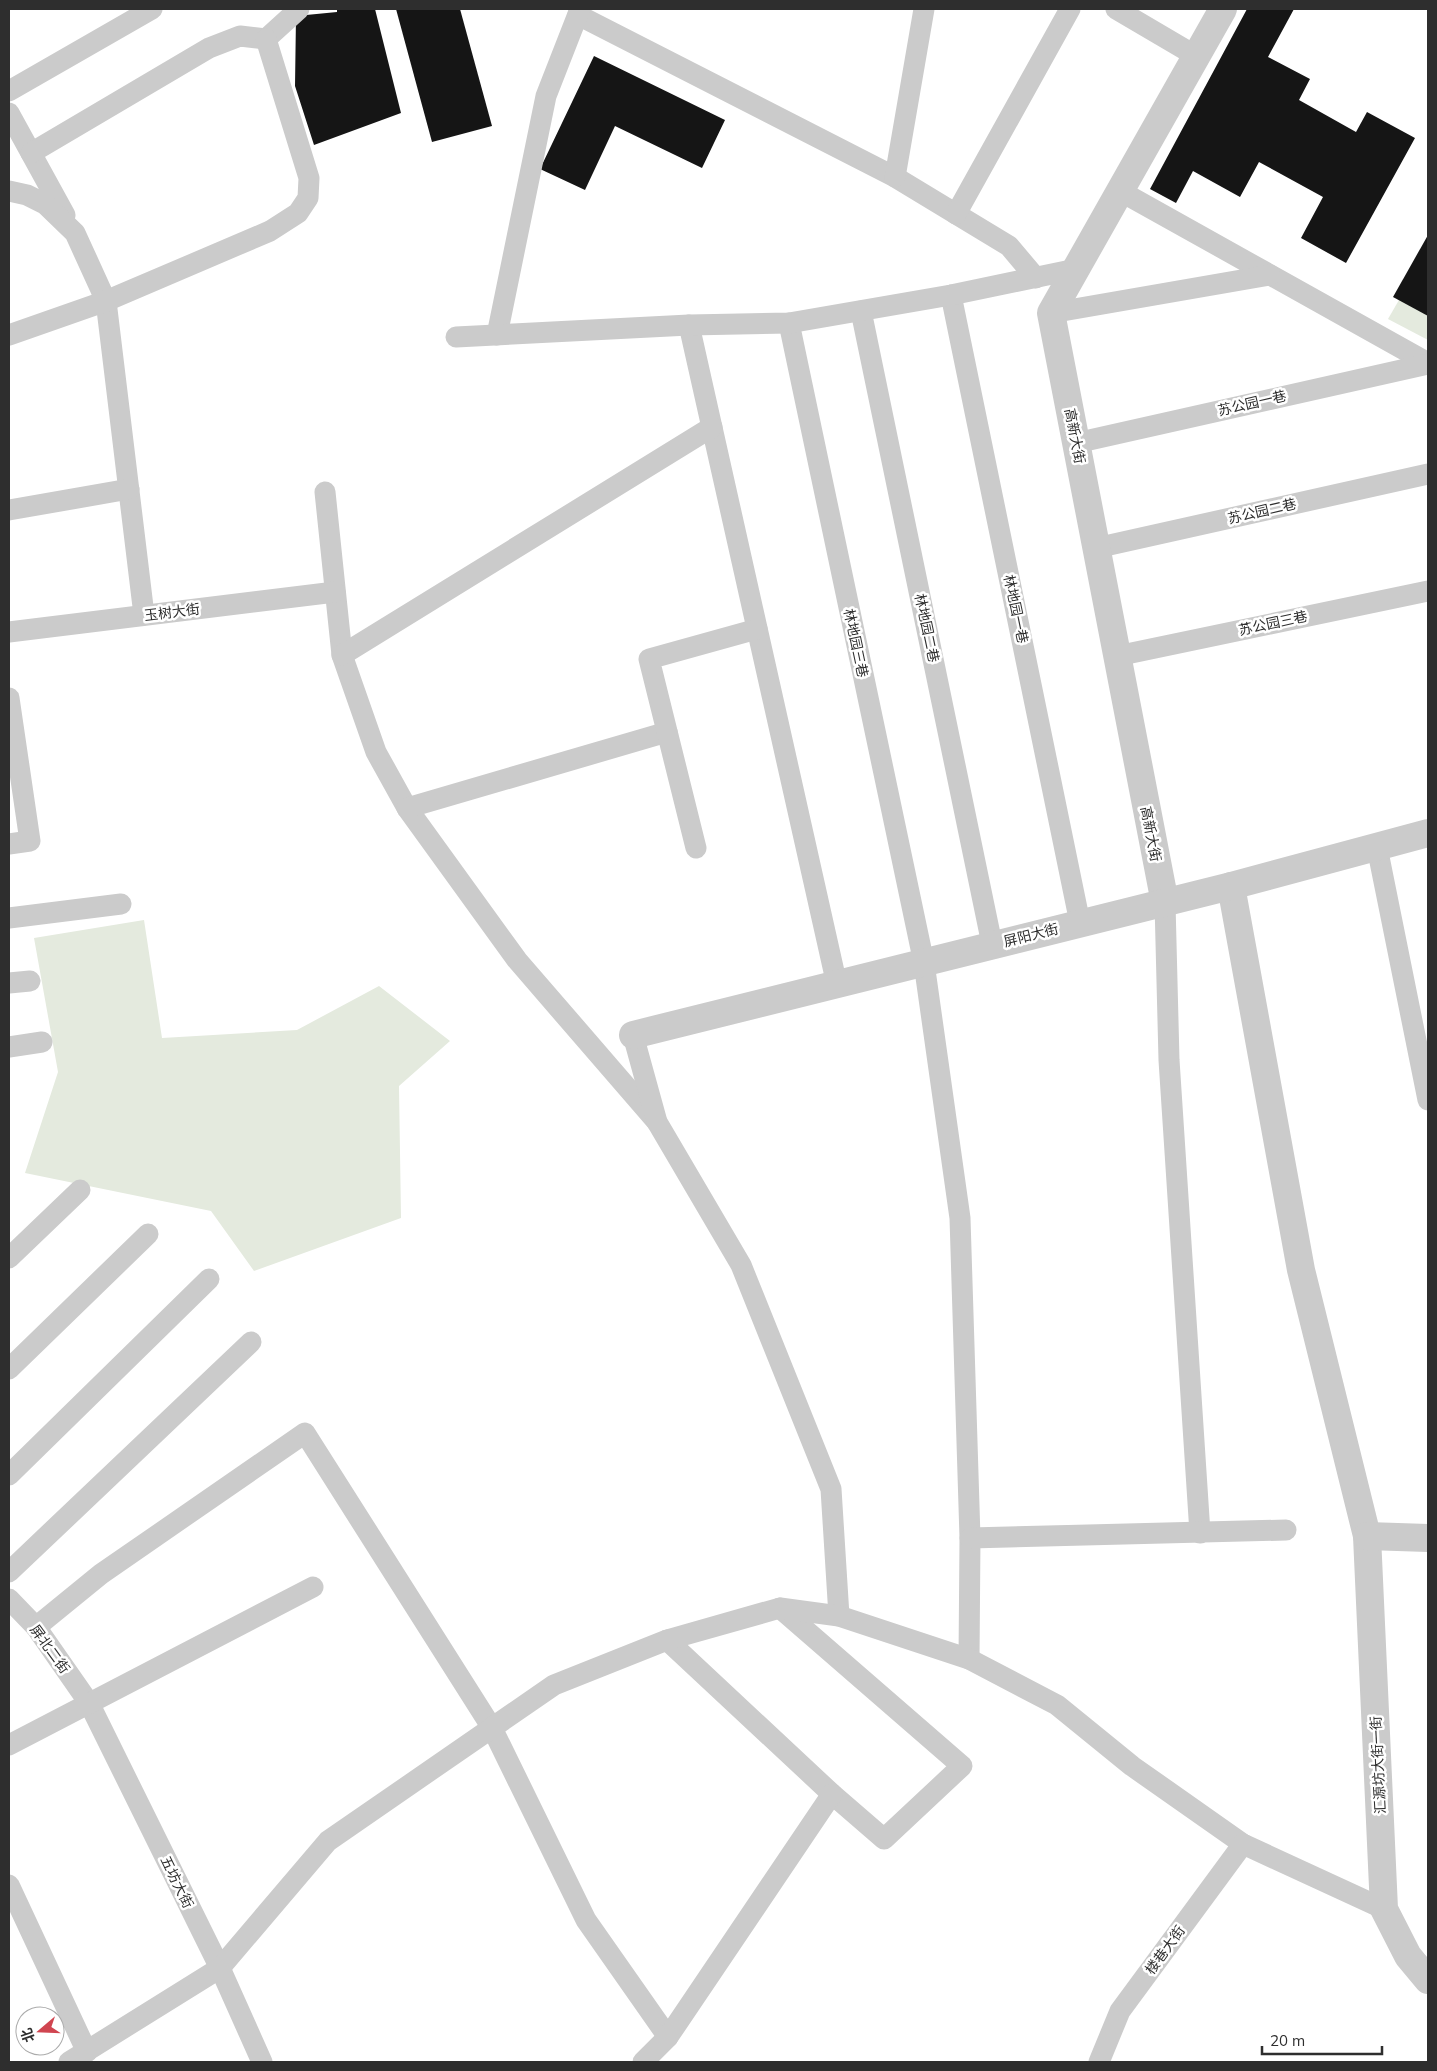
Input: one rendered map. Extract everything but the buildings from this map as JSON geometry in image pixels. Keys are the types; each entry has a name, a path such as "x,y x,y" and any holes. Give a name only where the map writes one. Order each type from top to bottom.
{"street":[{"path":"1051,313 1224,9"},
{"name":"高新大街","path":"1051,313 1165,903"},
{"name":"屏阳大街","path":"633,1035 924,963 992,944 1165,903 1428,833"},
{"name":"汇源坊大街一街","path":"1231,886 1301,1270 1367,1536 1384,1910 1408,1956 1428,1980"},
{"path":"1367,1536 1428,1538"}],"lane":[{"path":"9,91 152,9"},
{"path":"31,153 209,48 240,36 266,39 300,9"},
{"path":"895,177 924,9"},
{"path":"956,214 1070,9"},
{"path":"1116,9 1196,56"},
{"path":"497,335 546,96 579,12 895,177 1009,246 1036,278"},
{"path":"9,335 106,301 270,231 298,213 308,198 309,178 266,39"},
{"path":"9,113 75,233 106,301 144,615"},
{"path":"9,191 27,195 45,204 75,233"},
{"path":"1120,191 1428,364"},
{"path":"456,337 689,325 789,323 951,296 1076,269"},
{"path":"1051,313 1270,275"},
{"name":"林地园一巷","path":"951,296 1080,923"},
{"name":"林地园二巷","path":"862,311 992,944"},
{"name":"林地园三巷","path":"789,323 924,963 960,1218 970,1538 970,1659"},
{"path":"689,325 837,985"},
{"name":"苏公园一巷","path":"1076,443 1428,364"},
{"path":"342,655 712,427"},
{"name":"苏公园二巷","path":"1096,548 1428,474"},
{"path":"9,510 129,489"},
{"path":"325,492 342,655 376,752 407,808 517,960 658,1122 741,1265 831,1489 839,1616"},
{"name":"苏公园三巷","path":"1117,656 1428,591"},
{"name":"玉树大街","path":"9,632 335,592"},
{"path":"696,848 649,660 757,629"},
{"path":"9,698 30,841 9,844"},
{"path":"407,808 667,732"},
{"path":"1377,847 1428,1100"},
{"path":"1165,903 1169,1060 1200,1533"},
{"path":"9,918 120,904"},
{"path":"9,984 30,981"},
{"path":"633,1035 658,1122"},
{"path":"9,1047 42,1042"},
{"path":"9,1258 80,1190"},
{"path":"9,1369 148,1234"},
{"path":"9,1475 210,1279"},
{"path":"9,1572 252,1342"},
{"path":"36,1627 100,1574 305,1433 492,1728 586,1920 668,2037"},
{"path":"970,1538 1286,1530"},
{"path":"9,1745 312,1587"},
{"name":"屏北二街","path":"9,1598 36,1627 89,1703"},
{"path":"667,1640 832,1794 884,1839 962,1766 780,1608"},
{"path":"9,1885 78,2057 220,1968 328,1841 554,1685 667,1640 780,1608 839,1616 970,1659 1057,1705 1132,1766 1243,1844 1384,1910"},
{"name":"五坊大街","path":"89,1703 220,1968 262,2062"},
{"path":"643,2062 668,2037 832,1794"},
{"name":"楼巷大街","path":"1099,2062 1120,2011 1243,1844"}],"shaded area":[{"path":"1428,250 1428,340 1388,319"},
{"path":"144,920 162,1038 297,1030 379,986 450,1041 399,1086 401,1218 254,1271 211,1211 25,1173 58,1072 34,938"}]}
